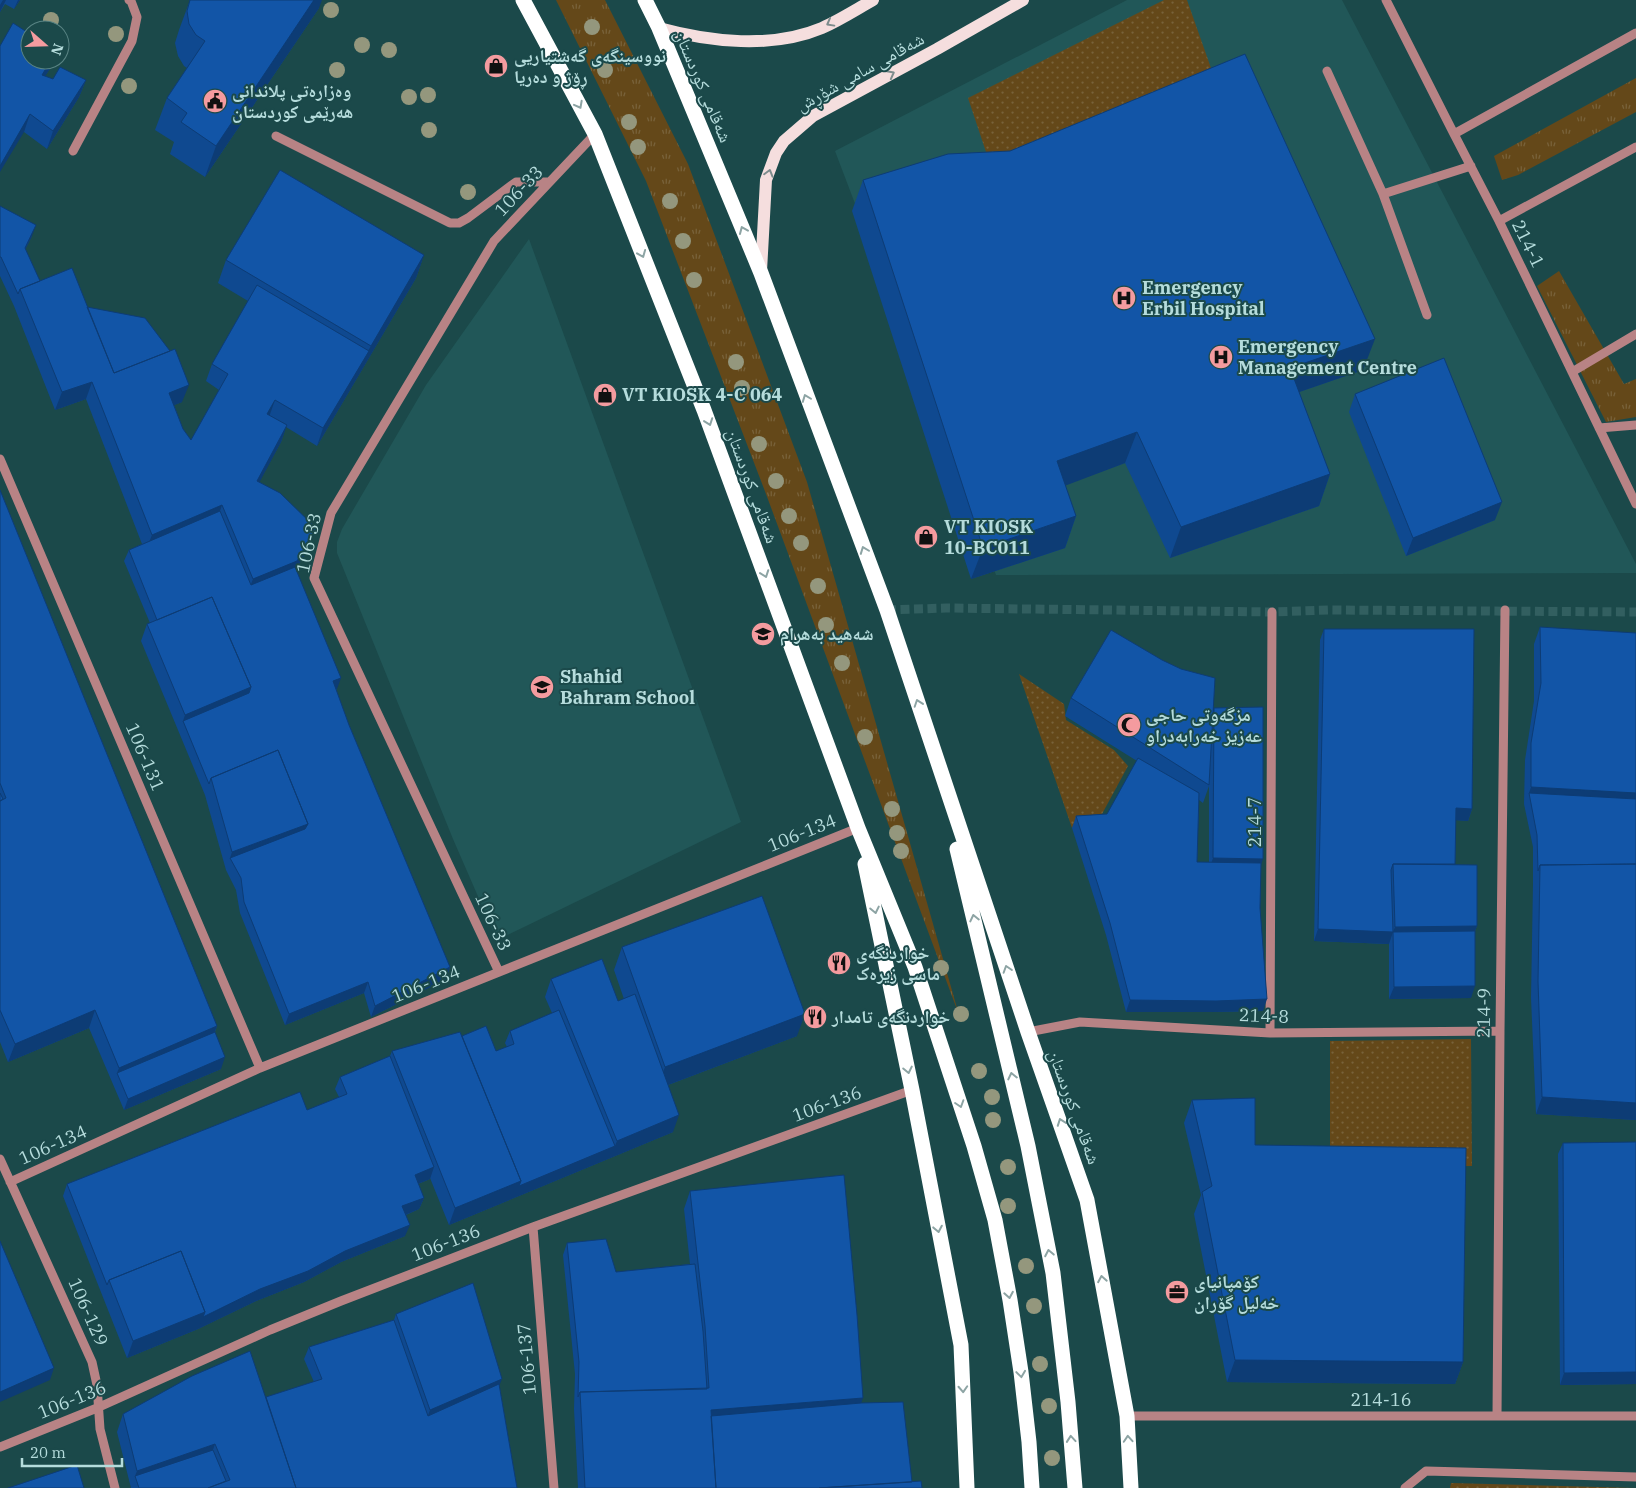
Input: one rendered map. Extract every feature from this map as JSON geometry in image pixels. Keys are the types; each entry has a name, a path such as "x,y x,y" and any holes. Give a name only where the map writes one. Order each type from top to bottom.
{"highway":[{"name":"شەقامی کوردستان","path":"523,0 594,134 704,410 858,828 915,967 974,1146 995,1220 1014,1326 1030,1442 1032,1488"},
{"name":"شەقامی کوردستان","path":"645,0 659,28 761,273 772,309 887,610 1028,1032 1087,1200 1127,1416 1131,1488"},
{"name":"شەقامی کوردستان","path":"934,750 1028,1146 1053,1273 1068,1402 1075,1488"},
{"name":"شەقامی کوردستان","path":"858,828 912,1090 960,1345 967,1488"}],"main road":[{"path":"659,28 691,37 721,41 757,41 790,37 822,28 873,0"},
{"name":"شەقامی سامی شۆڕش","path":"761,273 766,180 776,153 784,141 813,116 1023,0"}],"street":[{"path":"74,151 132,41 137,17 129,0"},
{"name":"214-1","path":"1386,0 1499,221 1636,504"},
{"path":"1454,134 1636,33"},
{"path":"1327,72 1383,194 1427,315"},
{"name":"106-33","path":"499,972 314,578 331,513 494,241 594,134"},
{"path":"276,136 450,223 459,223 468,218 516,182 549,182"},
{"path":"1499,221 1636,147"},
{"path":"1383,194 1471,166"},
{"path":"1572,372 1636,334"},
{"path":"1599,428 1636,425"},
{"name":"106-131","path":"0,459 260,1068"},
{"name":"214-9","path":"1497,1416 1505,610"},
{"name":"214-7","path":"1270,1033 1272,612"},
{"name":"106-134","path":"10,1182 260,1068 858,828"},
{"name":"214-8","path":"1028,1032 1080,1022 1270,1033 1500,1031"},
{"name":"106-136","path":"0,1447 97,1408 332,1305 533,1227 912,1090"},
{"name":"106-129","path":"0,1159 92,1362 97,1385 97,1408 100,1429 115,1488"},
{"name":"106-137","path":"533,1227 554,1488"},
{"name":"214-16","path":"1127,1416 1636,1416"},
{"path":"1405,1488 1426,1471 1636,1477"}],"shaded area":[{"name":"Emergency Management Centre","path":"1127,0 1342,0 1636,564 1636,573 996,575 835,151"},
{"name":"Shahid Bahram School","path":"529,239 741,822 497,940 453,839 337,553 337,542 342,529 426,385"}],"green space":[{"path":"556,0 605,0 688,164 807,482 959,1015 766,494 646,181"},
{"path":"1164,0 1187,0 1217,85 992,170 968,98"},
{"path":"1636,78 1636,112 1518,175 1502,180 1494,156"},
{"path":"1559,271 1624,384 1636,379 1636,417 1606,422 1537,286"},
{"path":"1019,674 1064,704 1066,720 1114,750 1128,766 1102,814 1072,828"},
{"path":"1471,1039 1472,1166 1330,1167 1330,1041"},
{"path":"1451,1483 1636,1488 1450,1488"}],"building":[{"name":"وەزارەتی پلاندانی هەرێمی کوردستان","path":"190,0 314,0 216,146 181,122 187,113 167,98 205,41 196,35 189,24 187,11"},
{"path":"13,23 20,28 20,70 45,70 42,75 53,79 58,70 66,70 86,80 53,131 30,114 0,166 0,46"},
{"path":"1245,54 1375,339 1290,368 1330,474 1181,527 1137,432 1057,461 1076,516 983,548 863,180 948,154 1010,151"},
{"path":"280,170 424,255 371,346 226,260"},
{"path":"0,206 36,225 25,248 40,281 20,289 18,294 0,257"},
{"path":"72,268 114,373 175,349 189,385 169,393 183,429 191,440 228,374 212,364 257,285 369,351 323,428 275,400 267,414 287,425 257,481 280,493 316,528 297,561 253,579 222,505 152,535 92,382 62,392 20,289"},
{"path":"87,307 145,318 170,351 114,373"},
{"path":"1444,358 1502,502 1413,538 1355,394"},
{"path":"0,490 217,1026 119,1068 95,1010 15,1044 0,1010 0,801 6,798 0,783"},
{"path":"220,511 251,585 295,567 341,678 333,681 349,725 450,967 375,1006 368,982 289,1014 244,902 241,878 230,858 305,829 308,824 278,750 211,778 209,784 183,721 249,693 251,687 212,597 157,620 129,550"},
{"path":"212,597 251,687 185,715 147,624"},
{"path":"1540,627 1636,633 1636,793 1531,787 1531,743 1541,683"},
{"path":"1324,629 1474,629 1472,809 1456,808 1455,864 1393,864 1391,870 1393,932 1318,929"},
{"path":"1111,630 1181,669 1215,678 1209,785 1071,698"},
{"path":"1263,707 1263,859 1213,858 1214,708"},
{"path":"278,750 308,824 232,852 211,778"},
{"path":"1138,758 1199,793 1197,862 1261,863 1260,908 1267,999 1216,1001 1130,1000 1110,923 1076,816 1107,814"},
{"path":"1529,793 1636,799 1636,864 1540,865 1538,871 1537,835"},
{"path":"1393,864 1477,865 1477,926 1395,927"},
{"path":"1636,864 1636,1103 1542,1097 1538,981 1540,865"},
{"path":"762,896 805,1014 665,1067 622,947"},
{"path":"1475,931 1475,986 1394,987 1393,932"},
{"path":"602,959 618,1001 635,994 679,1115 617,1141 551,979"},
{"path":"559,1010 615,1146 519,1186 521,1181 462,1036 486,1026 496,1051 514,1044 510,1031"},
{"path":"215,1032 225,1057 128,1099 117,1073"},
{"path":"460,1032 521,1181 455,1208 392,1051"},
{"path":"390,1056 434,1167 415,1175 424,1198 402,1206 410,1225 345,1251 308,1271 260,1289 203,1317 205,1312 181,1251 109,1280 107,1285 67,1184 300,1092 307,1110 347,1094 340,1077"},
{"path":"1255,1098 1255,1145 1466,1148 1463,1362 1235,1360 1202,1192 1212,1186 1192,1100"},
{"path":"1636,1142 1636,1372 1564,1373 1563,1143"},
{"path":"844,1175 863,1398 711,1410 716,1488 585,1488 580,1392 709,1388 705,1326 690,1191"},
{"path":"606,1239 616,1272 695,1264 703,1331 707,1389 580,1392 578,1397 579,1362 567,1243"},
{"path":"0,1241 54,1368 0,1392"},
{"path":"181,1251 205,1312 133,1341 109,1280"},
{"path":"473,1283 502,1379 430,1410 396,1314"},
{"path":"394,1320 428,1416 499,1384 517,1488 296,1488 266,1397 322,1379 309,1347"},
{"path":"250,1351 296,1488 208,1488 230,1480 215,1444 137,1471 123,1414 192,1376"},
{"path":"903,1402 912,1482 819,1488 716,1488 711,1416 861,1403"},
{"path":"213,1450 226,1481 208,1488 139,1488 135,1476"},
{"path":"77,1465 84,1488 8,1488"},
{"path":"921,1481 922,1488 819,1488"}],"tunnel":[{"path":"887,610 946,608 1272,612 1329,610 1636,612"}],"place":[{"name":"نووسینگەی گەشتیاریی ڕۆژ و دەریا","path":"496,66"},
{"name":"وەزارەتی پلاندانی هەرێمی کوردستان","path":"215,101"},
{"name":"Emergency Erbil Hospital","path":"1124,298"},
{"name":"Emergency Management Centre","path":"1221,357"},
{"name":"VT KIOSK 4-C 064","path":"605,395"},
{"name":"VT KIOSK 10-BC011","path":"926,537"},
{"name":"شەهید بەهرام","path":"763,634"},
{"name":"Shahid Bahram School","path":"542,687"},
{"name":"مزگەوتی حاجی عەزیز خەرابەدراو","path":"1129,725"},
{"name":"خواردنگەی ماسی زیرەک","path":"839,963"},
{"name":"خواردنگەی تامدار","path":"815,1017"},
{"name":"کۆمپانیای خەلیل گۆران","path":"1177,1292"}]}
